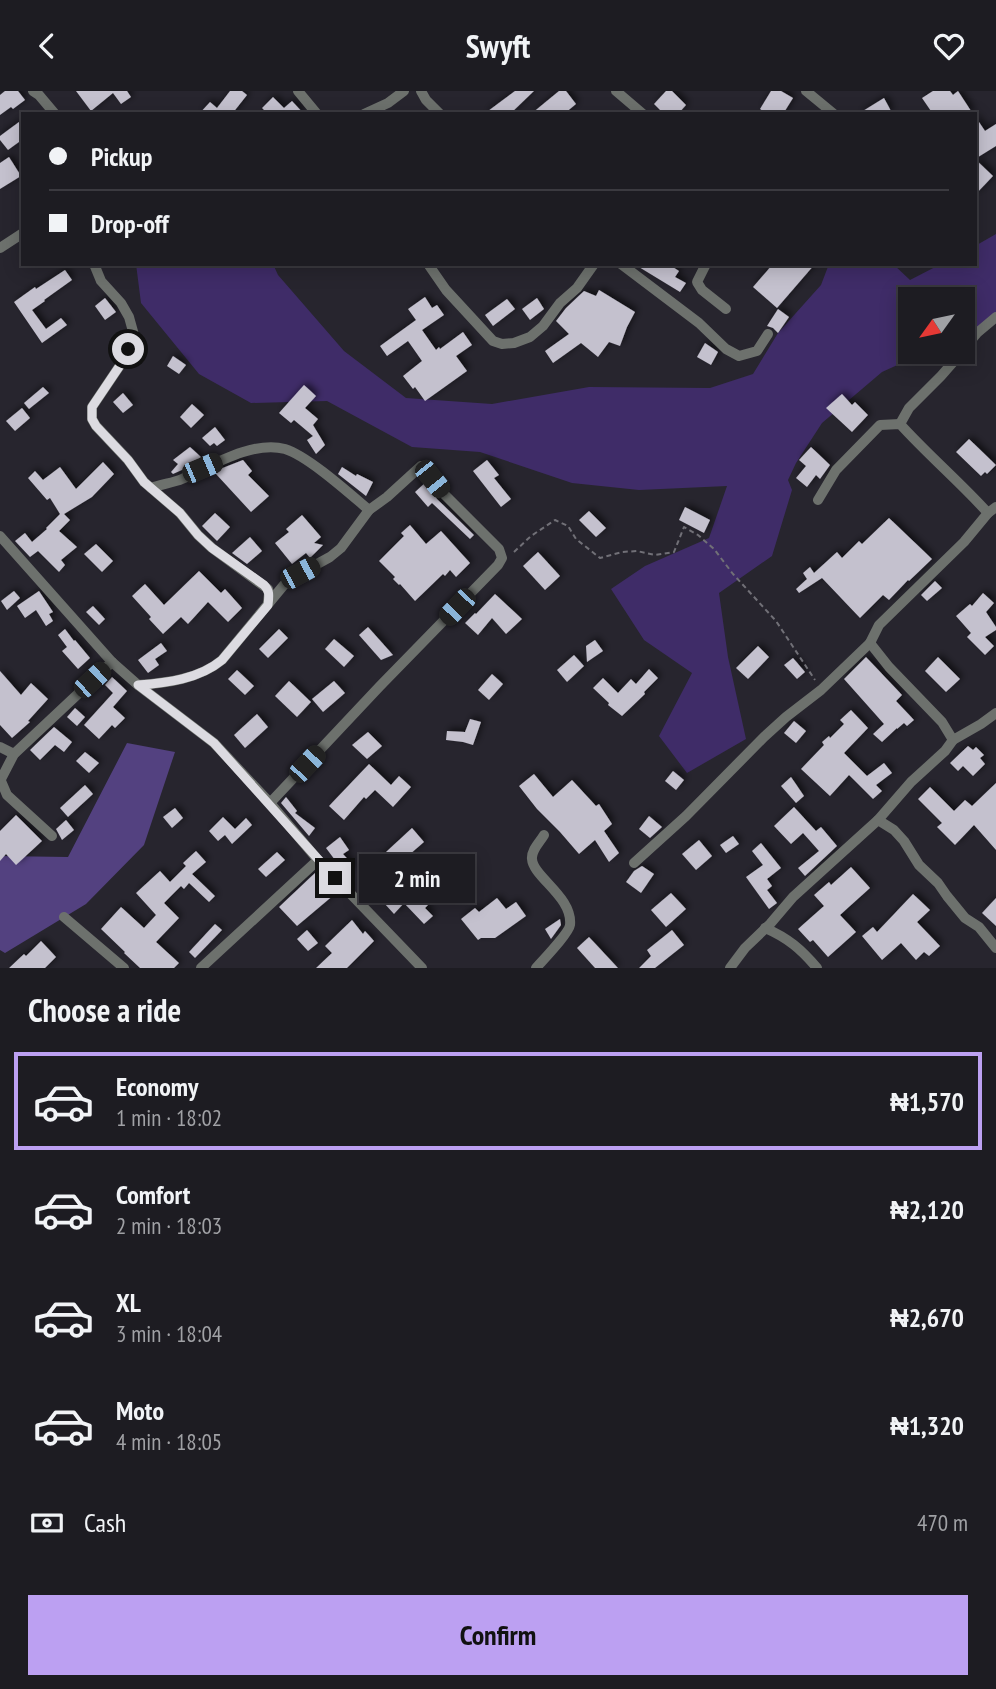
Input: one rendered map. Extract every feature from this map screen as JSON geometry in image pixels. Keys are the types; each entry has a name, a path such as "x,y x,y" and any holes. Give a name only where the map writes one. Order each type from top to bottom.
{"street":[{"path":"33,91 53,112"},
{"path":"298,91 315,112"},
{"path":"368,112 388,103 404,91"},
{"path":"421,91 438,112"},
{"path":"616,91 641,112"},
{"path":"806,91 832,112"},
{"path":"0,248 21,234"},
{"path":"95,266 102,281 129,317 134,335 125,358 92,407 92,419 151,488 180,513 198,535 268,589 268,605"},
{"path":"429,266 446,290 493,341 502,344 530,337 543,326 593,266"},
{"path":"624,266 699,323 726,349 739,356 757,351 768,334"},
{"path":"705,266 697,282 702,290 726,309"},
{"path":"975,335 996,317"},
{"path":"901,424 909,408 951,364"},
{"path":"818,500 836,470 880,425 901,424"},
{"path":"634,863 764,737 821,690 870,643 879,625 964,542 992,510 922,448 901,424"},
{"path":"151,488 180,480 237,454 275,448 288,450 307,461 369,510"},
{"path":"138,685 180,680 213,668 288,580 341,548 369,510 421,466 443,493 499,549 502,558 270,803"},
{"path":"0,536 112,662 214,743 318,860 422,968"},
{"path":"870,643 889,667 942,722 953,740"},
{"path":"51,836 7,795 0,781 14,754 112,662"},
{"path":"730,968 802,889 878,820 953,740 996,713"},
{"path":"0,747 14,754"},
{"path":"878,820 899,835 919,865 938,883 965,918 979,927 996,948"},
{"path":"536,968 570,925 562,899 532,861 533,851 544,835"},
{"path":"207,966 318,860"},
{"path":"64,918 124,968"},
{"path":"765,928 793,943 817,968"}],"path":[{"path":"502,558 517,550 531,536 555,520 568,526 576,539 600,558 622,552 637,551 655,555 674,552 684,527 714,549 776,621 821,690"}],"shaded area":[{"path":"996,234 996,319 975,329 975,287 898,287 900,364 882,372 822,423 788,480 792,490 772,556 719,593 728,657 746,739 687,773 659,736 692,673 644,640 611,589 645,566 709,538 727,486 639,490 572,483 480,452 412,447 327,401 251,403 199,374 141,303 136,266 274,266 278,275 344,351 406,398 492,404 589,387 710,388 753,374 778,333 821,285 828,266 895,266 910,280 937,266 977,266 977,245"},
{"path":"127,743 175,752 144,845 86,904 5,953 0,950 0,856 68,857"}],"building":[{"path":"5,91 18,91 25,100 0,115 0,95"},
{"path":"76,91 127,91 131,97 121,104 113,93 91,111"},
{"path":"230,91 242,91 247,95 234,112 201,112 210,102 217,108"},
{"path":"515,91 534,91 512,112 487,112"},
{"path":"559,91 566,91 576,104 566,112 533,112"},
{"path":"666,91 672,91 686,105 680,112 662,112 654,104"},
{"path":"771,91 781,91 793,98 784,112 764,112 760,109"},
{"path":"933,91 950,91 953,95 958,91 972,112 932,112 922,98"},
{"path":"273,97 284,108 292,101 302,112 266,112 262,108"},
{"path":"884,98 891,111 889,112 861,112"},
{"path":"977,119 985,131 996,124 996,146 977,158"},
{"path":"19,122 21,124 21,140 8,150 0,136"},
{"path":"9,157 21,176 0,189 0,163"},
{"path":"977,161 993,176 977,193"},
{"path":"637,266 671,266 679,271 675,277 686,283 680,292"},
{"path":"771,266 813,266 777,308 753,287"},
{"path":"65,270 72,280 32,310 46,329 61,318 67,325 42,343 14,302"},
{"path":"599,290 635,312 620,346 609,342 598,357 581,343 553,363 545,351 569,334 556,321 584,291 596,296"},
{"path":"425,297 432,308 437,305 444,315 422,330 436,350 463,332 472,345 456,356 467,371 425,401 403,376 422,361 408,341 387,356 380,346 416,320 408,309"},
{"path":"105,298 116,312 105,320 95,306"},
{"path":"537,298 544,309 530,320 522,309"},
{"path":"507,299 515,309 493,326 485,315"},
{"path":"778,309 789,317 778,333 767,326"},
{"path":"705,343 718,352 711,365 697,357"},
{"path":"173,356 186,365 179,374 167,366"},
{"path":"304,385 316,396 305,408 318,419 313,425 325,445 316,454 307,440 313,436 294,420 291,423 279,413"},
{"path":"43,387 49,393 29,409 24,403"},
{"path":"123,393 133,405 123,413 113,402"},
{"path":"842,394 852,405 855,402 868,415 852,432 826,408"},
{"path":"192,404 204,415 191,428 180,417"},
{"path":"22,408 30,418 15,431 6,421"},
{"path":"215,427 225,440 217,446 214,443 210,446 202,438"},
{"path":"969,439 996,465 987,474 985,472 981,476 956,452"},
{"path":"190,447 201,457 193,465 173,474 171,472 178,464 173,460"},
{"path":"811,447 830,465 820,479 816,475 807,487 796,478 806,466 799,460"},
{"path":"243,460 252,471 248,475 269,496 251,512 216,474 220,469"},
{"path":"487,460 499,475 494,478 511,499 501,507 473,471"},
{"path":"103,462 114,474 92,497 64,514 70,520 59,531 77,547 61,560 65,565 59,572 38,551 30,557 15,541 25,533 32,542 60,514 50,498 47,500 28,478 35,471 43,480 60,467 76,489"},
{"path":"342,467 373,482 366,496 338,474"},
{"path":"425,483 437,499 474,535 470,539 432,503 428,507 415,492"},
{"path":"685,507 710,520 704,533 679,520"},
{"path":"589,511 606,528 596,537 579,520"},
{"path":"215,513 230,527 217,541 202,526"},
{"path":"302,515 321,537 314,543 323,545 310,558 306,553 292,564 275,543 289,532 286,529"},
{"path":"889,518 932,559 889,600 883,595 860,618 822,578 799,593 796,589 807,579 803,573 810,567 814,573 837,552 842,558 859,541 862,544"},
{"path":"410,525 426,544 441,531 470,563 456,577 450,570 445,576 443,574 415,601 379,561 404,536 401,533"},
{"path":"250,537 262,551 247,564 232,553"},
{"path":"96,544 113,561 102,572 84,554"},
{"path":"538,552 560,576 545,590 523,566"},
{"path":"199,571 221,593 225,589 242,608 228,622 208,602 188,624 181,617 163,634 132,596 145,584 164,605"},
{"path":"935,581 942,588 927,601 921,595"},
{"path":"14,591 20,598 7,610 1,601"},
{"path":"39,591 53,612 49,614 53,621 46,626 36,610 25,618 17,606"},
{"path":"983,593 994,603 986,612 996,627 996,630 985,637 994,646 985,655 967,637 971,633 956,616 970,604 972,606"},
{"path":"495,594 522,619 506,634 492,618 478,635 465,623"},
{"path":"93,606 105,619 99,625 86,612"},
{"path":"368,627 393,655 381,660 359,635"},
{"path":"65,629 90,658 78,669 62,651 67,647 58,635"},
{"path":"279,629 288,638 268,658 259,649"},
{"path":"334,639 354,656 344,667 325,649"},
{"path":"595,640 603,651 587,662 586,646"},
{"path":"161,643 167,651 155,659 159,665 148,673 138,660"},
{"path":"758,646 769,657 748,679 736,668"},
{"path":"574,655 584,666 567,682 557,670"},
{"path":"866,657 902,695 896,701 914,720 907,726 904,723 882,742 873,734 884,724 844,679"},
{"path":"938,657 960,679 946,692 925,671"},
{"path":"793,658 805,672 797,679 784,665"},
{"path":"649,669 658,678 622,716 593,688 603,678 618,693 631,679 636,684"},
{"path":"237,670 254,686 245,695 228,679"},
{"path":"0,671 21,695 31,683 48,699 28,721 30,722 12,738 0,725"},
{"path":"492,674 503,684 489,700 478,690"},
{"path":"112,677 127,691 113,707 125,718 115,728 112,725 99,739 84,725 113,693 105,685"},
{"path":"289,681 311,702 297,717 275,696"},
{"path":"334,681 345,693 323,712 312,699"},
{"path":"75,708 85,717 77,726 67,717"},
{"path":"851,710 868,728 844,753 867,776 884,763 892,773 876,785 882,791 873,799 849,775 830,796 801,769 824,745 822,742 844,724 840,720"},
{"path":"257,714 268,727 245,748 234,735"},
{"path":"470,719 481,722 473,745 446,740 447,731 465,732"},
{"path":"794,721 806,731 796,743 784,733"},
{"path":"54,727 72,742 64,752 55,745 40,760 30,750"},
{"path":"368,732 382,746 367,759 352,745"},
{"path":"968,746 973,750 976,747 984,755 980,758 985,764 973,776 963,766 958,771 950,763"},
{"path":"85,752 99,763 89,773 76,761"},
{"path":"369,764 391,785 399,776 411,787 393,807 375,790 366,799 364,797 344,820 329,806"},
{"path":"673,771 684,780 676,790 665,781"},
{"path":"534,774 553,797 572,780 596,806 599,804 612,824 604,831 619,853 609,862 595,840 579,854 519,786"},
{"path":"791,777 804,796 796,803 781,786"},
{"path":"996,783 996,850 974,825 955,845 937,827 942,823 918,799 930,787 954,811 965,800 972,806"},
{"path":"85,785 93,794 68,817 60,808"},
{"path":"286,797 297,811 295,813 315,828 309,836 281,803"},
{"path":"794,807 816,831 821,827 837,846 805,876 798,868 819,851 803,833 791,844 774,826"},
{"path":"175,808 183,818 172,828 163,817"},
{"path":"16,815 42,841 16,865 6,854 0,861 0,831"},
{"path":"649,816 662,827 650,838 639,829"},
{"path":"223,817 235,829 246,818 252,825 232,844 225,835 218,841 209,831"},
{"path":"66,820 74,830 62,840 56,829"},
{"path":"412,828 424,842 402,861 417,881 414,883 423,893 420,897 428,905 425,908 433,916 424,924 404,903 394,914 375,893 387,881 373,864"},
{"path":"733,836 739,844 726,853 720,845"},
{"path":"340,837 349,850 343,854 354,866 345,874 326,848"},
{"path":"699,840 712,856 696,870 682,854"},
{"path":"761,843 781,868 767,879 772,886 767,890 777,903 769,909 746,877 763,865 752,851"},
{"path":"196,851 206,862 192,874 215,896 209,902 189,883 184,889 181,886 164,903 179,918 156,942 179,963 174,968 140,968 101,929 121,907 144,928 156,915 136,893 160,871 170,882 186,866 183,863"},
{"path":"277,852 285,860 266,877 258,869"},
{"path":"642,866 654,874 641,893 626,882 634,871"},
{"path":"851,867 870,888 840,915 856,932 828,957 813,940 810,942 798,929 824,906 814,895 829,882 831,885"},
{"path":"315,873 335,894 297,926 279,907"},
{"path":"671,893 686,909 666,927 651,910"},
{"path":"913,894 930,910 917,922 940,946 929,956 924,952 916,960 901,943 882,960 862,936 873,927 877,932"},
{"path":"497,898 506,909 516,902 526,916 495,938 478,940 461,919 475,908 479,912"},
{"path":"996,898 996,926 982,913"},
{"path":"560,919 561,925 551,939 545,929"},
{"path":"352,920 363,934 365,931 374,941 347,968 316,968 332,953 325,946"},
{"path":"215,924 222,930 195,958 189,952"},
{"path":"307,930 318,943 308,951 297,939"},
{"path":"672,930 684,945 655,968 639,968 651,956 647,950"},
{"path":"589,937 618,968 595,968 577,948"},
{"path":"41,941 56,957 45,968 9,968 24,954 26,956"}],"route":[{"path":"128,349 125,358 92,407 92,419 96,426 128,460 144,482 180,513 198,535 264,585 270,593 268,605 213,668 180,680 138,685 214,743 335,878"}]}
